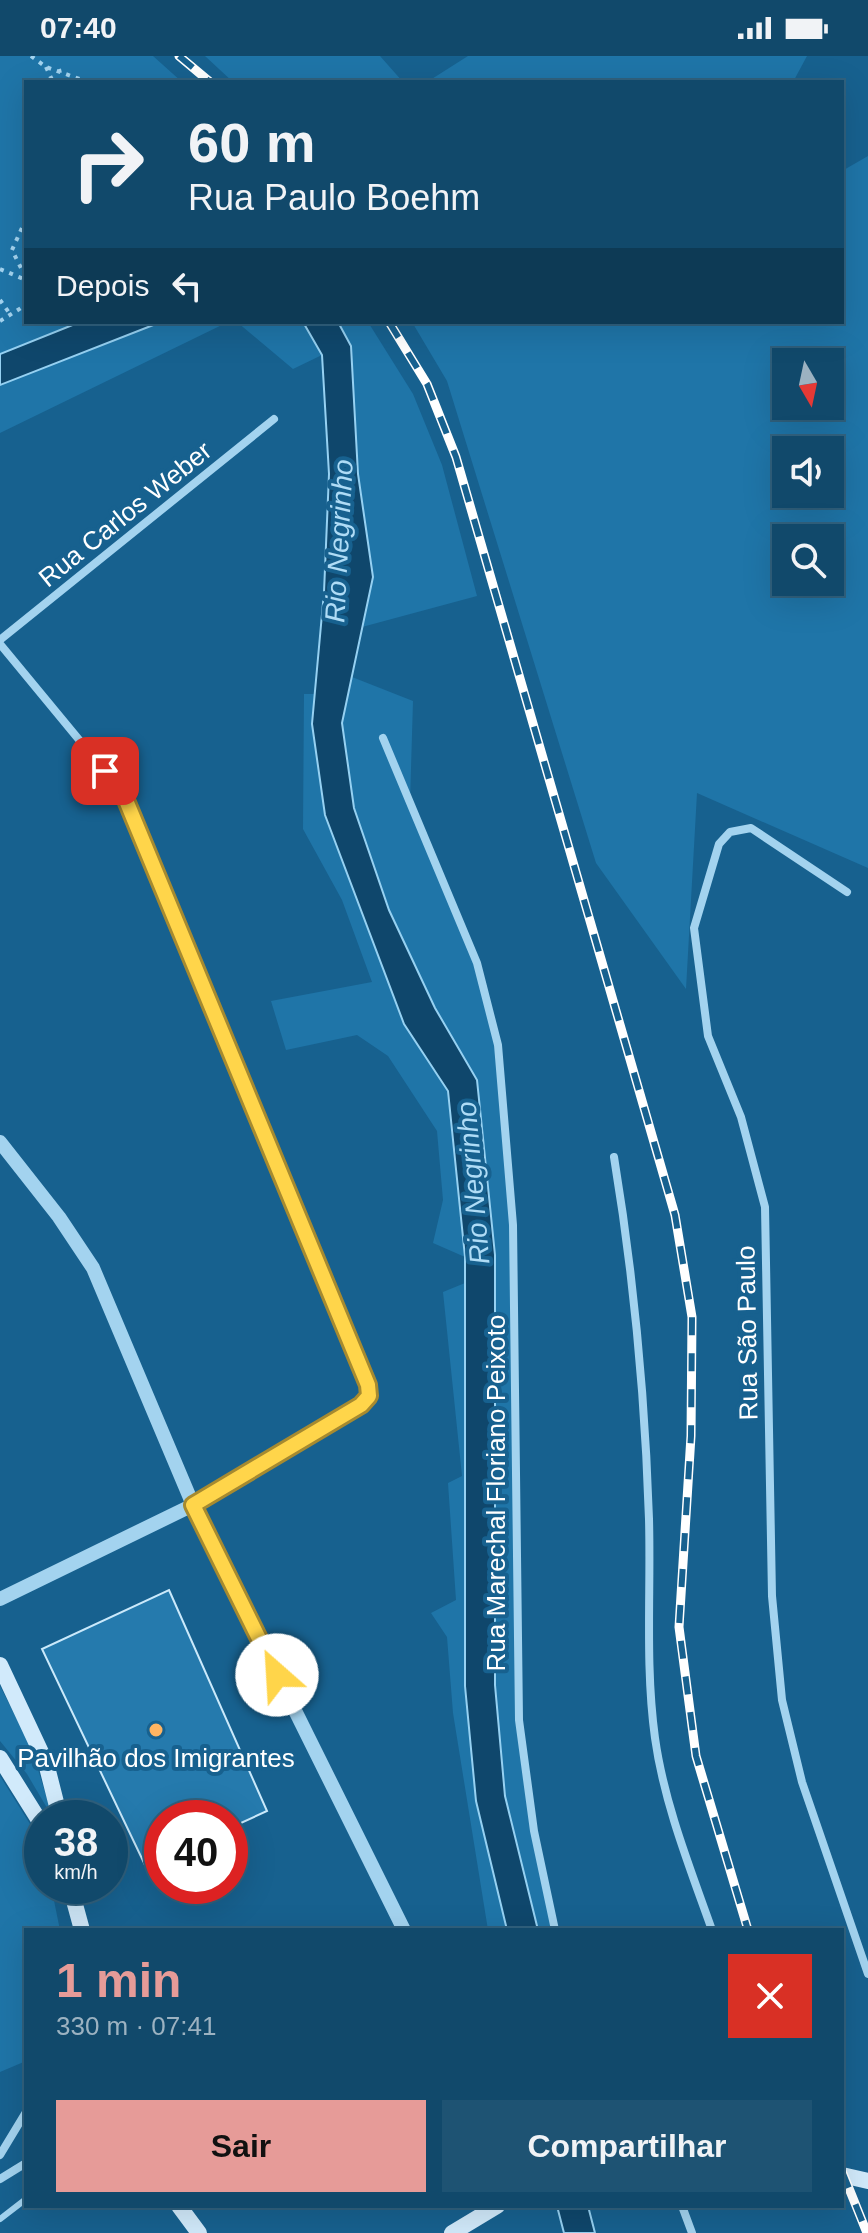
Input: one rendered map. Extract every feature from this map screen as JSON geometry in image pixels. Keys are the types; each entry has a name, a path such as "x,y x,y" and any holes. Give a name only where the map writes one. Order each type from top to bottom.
{"main road":[{"path":"0,1665 46,1763 55,1800"},
{"path":"0,1758 26,1800"},
{"path":"75,1904 81,1928"},
{"path":"844,2175 868,2181"},
{"path":"180,2208 199,2233"},
{"path":"452,2233 487,2208"}],"street":[{"name":"Rua Carlos Weber","path":"0,642 274,419"},
{"path":"0,642 123,793 368,1385 369,1396 361,1405 193,1505 0,1599"},
{"name":"Rua Marechal Floriano Peixoto","path":"383,738 477,963 498,1045 513,1225 519,1720 534,1831 555,1928"},
{"name":"Rua São Paulo","path":"847,892 751,828 730,832 719,844 694,928 708,1036 741,1117 765,1207 772,1596 782,1700 802,1782 868,1974"},
{"path":"0,1142 59,1217 93,1268 193,1505 403,1928"},
{"path":"614,1157 634,1272 645,1396 655,1738 666,1789 711,1928"},
{"path":"0,2155 24,2115"},
{"path":"0,2179 24,2164"},
{"path":"683,2208 692,2233"}],"lane":[{"path":"0,2219 24,2201"}],"path":[{"path":"31,56 46,67 84,80"},
{"path":"46,67 52,80"},
{"path":"59,69 62,80"},
{"path":"24,223 12,250 24,275"},
{"path":"0,269 24,278"},
{"path":"0,300 11,315"},
{"path":"0,321 24,306"}],"shaded area":[{"path":"0,56 153,56 180,80 24,80 24,324 75,324 0,354"},
{"path":"205,56 380,56 401,80 231,80"},
{"path":"468,56 807,56 794,80 430,80"},
{"path":"868,156 868,868 697,793 686,989 596,863 447,381 413,324 844,324 844,170"},
{"path":"156,324 224,324 0,433 0,385"},
{"path":"239,324 304,324 322,355 293,369"},
{"path":"339,324 369,324 413,394 442,465 477,596 362,627 373,577 358,474 351,346"},
{"path":"352,677 413,701 410,802 490,1002 513,1225 516,1614 525,1771 555,1928 538,1928 505,1796 495,1685 495,1255 477,1081 435,1008 389,910 354,808 342,723"},
{"path":"304,694 315,694 312,724 325,815 404,1024 448,1091 465,1257 433,1243 443,1200 437,1131 388,1056 357,1035 286,1050 271,1001 372,982 342,900 303,829"},
{"path":"465,1283 465,1686 476,1801 507,1928 488,1928 453,1713 447,1637 431,1613 456,1600 448,1483 462,1476 443,1292"},
{"path":"0,1686 31,1747 47,1800 42,1800 27,1774 0,1741"},
{"path":"0,1776 24,1814 24,1904 55,1904 60,1928 24,1928 24,2062 0,2072"}],"water":[{"path":"75,324 156,324 0,385 0,354"},
{"name":"Rio Negrinho","path":"304,324 339,324 351,346 358,474 373,577 342,723 354,808 389,910 435,1008 477,1080 495,1255 495,1685 505,1796 538,1928 507,1928 476,1801 465,1686 465,1257 448,1091 404,1024 325,815 312,724 324,592 329,474 322,355"},
{"path":"558,2208 589,2208 595,2233 564,2233"}],"building":[{"name":"Pavilhão dos Imigrantes","path":"169,1590 267,1811 248,1820 248,1800 144,1800 144,1863 128,1829 128,1800 114,1800 42,1649"}],"railway":[{"path":"179,56 208,80"},
{"path":"390,324 427,384 456,457 675,1215 692,1317 691,1436 679,1627 696,1756 747,1928"},
{"path":"844,2176 867,2233"}],"place":[{"name":"Pavilhão dos Imigrantes","path":"156,1730"}],"route":[{"path":"105,771 123,793 368,1385 369,1396 361,1405 193,1505 277,1675"}]}
